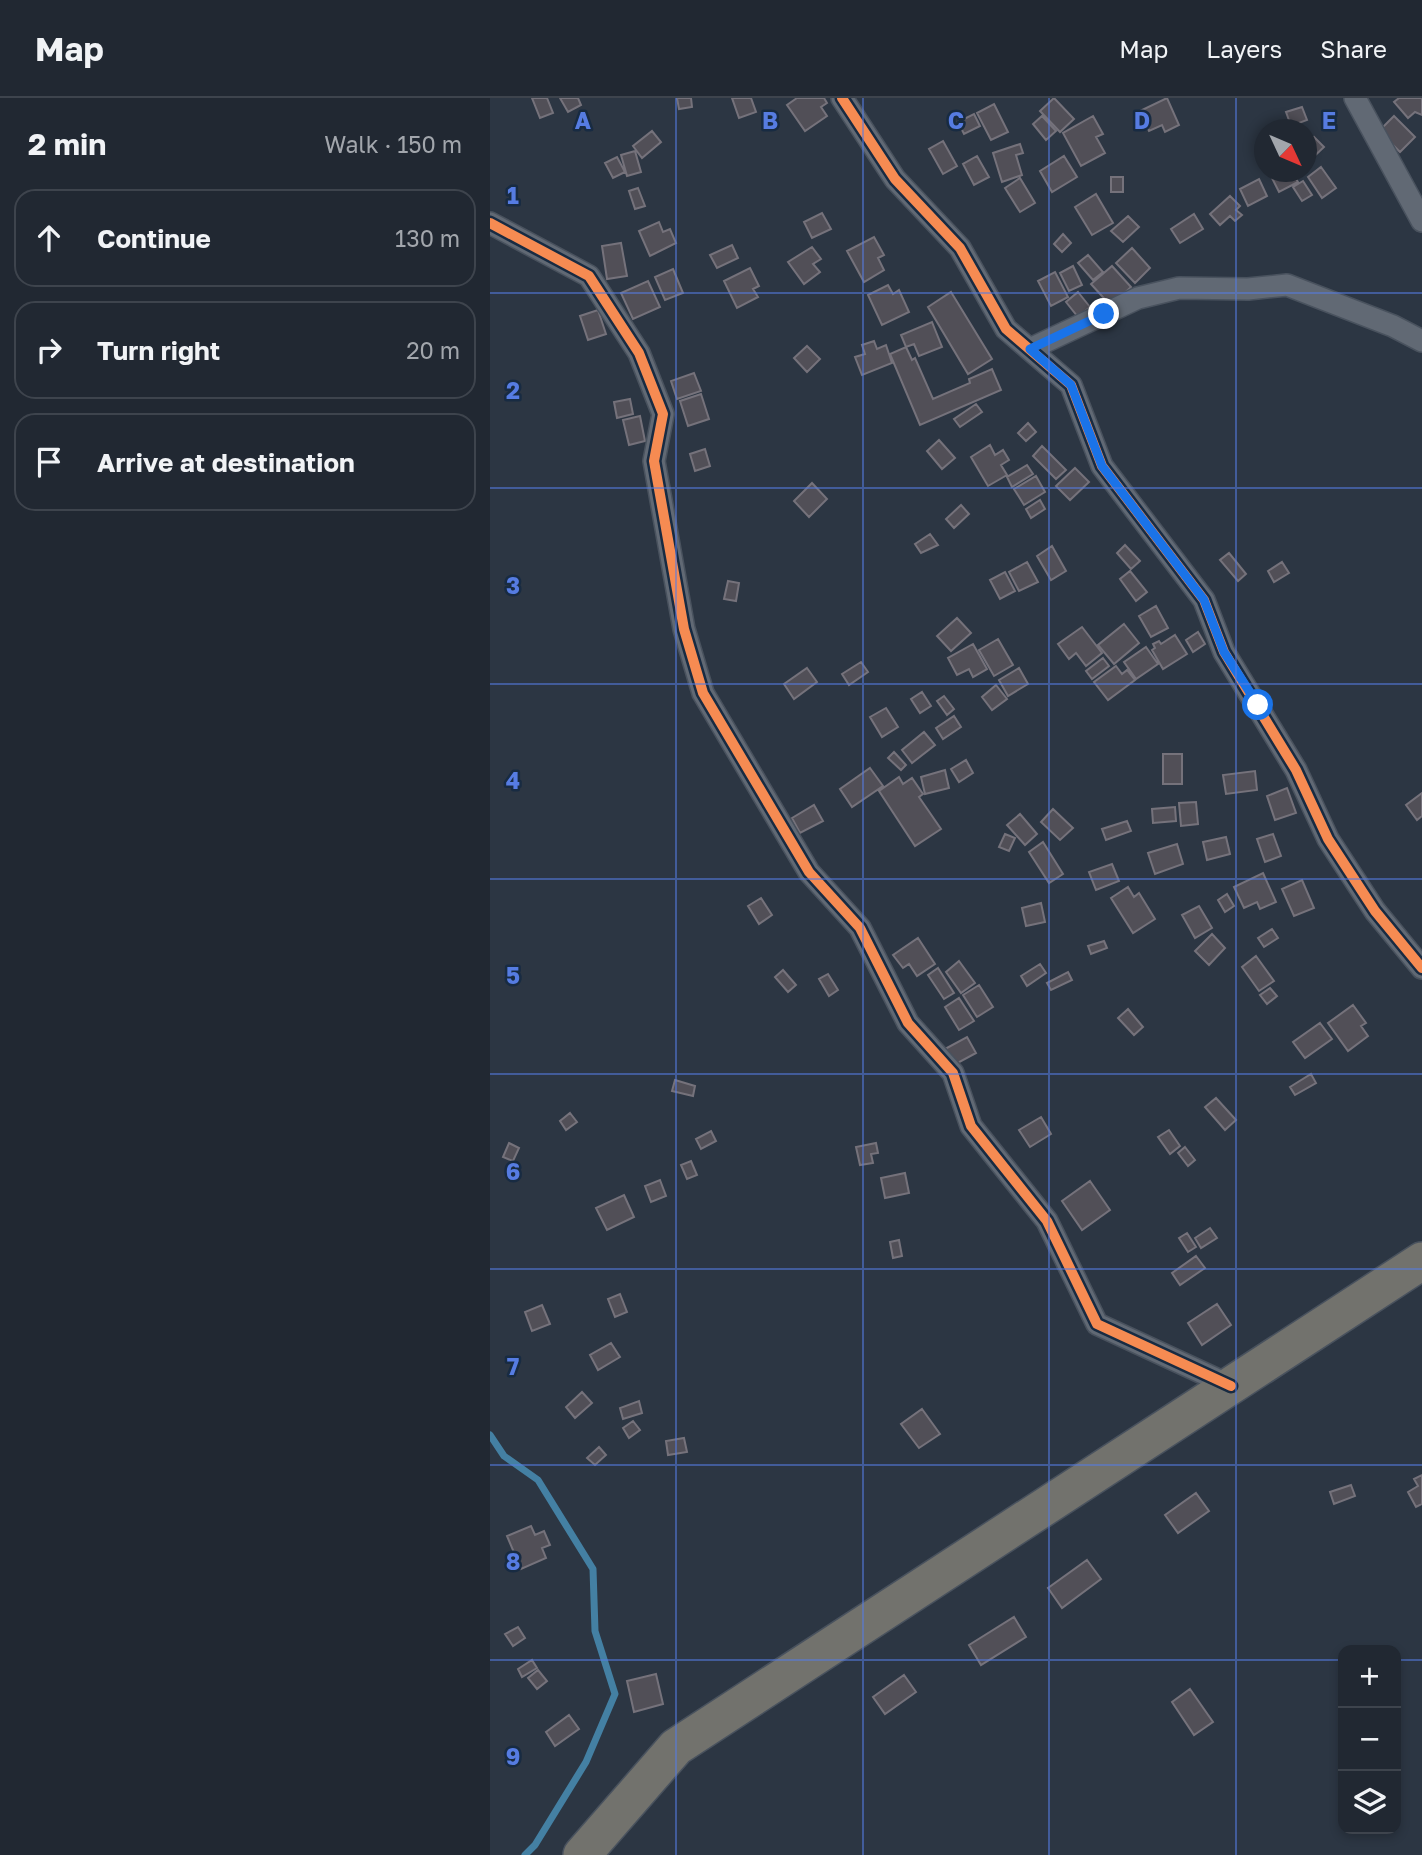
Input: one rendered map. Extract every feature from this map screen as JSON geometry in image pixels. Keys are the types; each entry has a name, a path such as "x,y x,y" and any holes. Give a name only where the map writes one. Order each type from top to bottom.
{"highway":[{"path":"582,1855 676,1747 1422,1261"}],"street":[{"path":"842,98 895,179 960,248 1006,329 1071,385 1102,466 1204,600 1224,652 1296,770 1328,839 1375,911 1422,968"},
{"path":"1354,98 1422,221"},
{"path":"490,223 589,276 639,353 663,414 654,461 684,629 703,692 809,872 860,928 908,1023 953,1073 971,1126 1047,1221 1097,1324 1231,1386"},
{"path":"1030,349 1138,299 1179,288 1248,289 1287,285 1393,326 1422,341"}],"building":[{"path":"532,98 547,98 553,113 540,118"},
{"path":"560,98 578,98 581,105 568,112"},
{"path":"677,98 691,98 692,107 679,109"},
{"path":"732,98 751,98 756,112 739,118"},
{"path":"797,98 824,98 827,103 821,107 827,116 805,131 787,105"},
{"path":"1054,98 1074,119 1060,132 1040,111"},
{"path":"1167,98 1179,125 1165,132 1162,125 1149,131 1140,111"},
{"path":"1399,98 1422,98 1422,115 1415,112 1408,118 1394,102"},
{"path":"994,104 1008,132 991,140 977,113"},
{"path":"1302,107 1307,119 1288,119 1286,112"},
{"path":"974,114 980,126 964,134 958,122"},
{"path":"1042,116 1056,131 1046,140 1033,124"},
{"path":"1093,116 1103,134 1096,137 1105,153 1081,166 1063,133"},
{"path":"1394,116 1415,137 1400,152 1379,131"},
{"path":"652,131 661,142 642,158 633,146"},
{"path":"1317,140 1324,147 1317,154"},
{"path":"943,141 957,166 943,174 929,149"},
{"path":"1020,144 1023,153 1016,155 1022,175 1002,182 993,153"},
{"path":"635,151 641,172 627,176 621,155"},
{"path":"977,156 989,177 974,185 963,164"},
{"path":"1064,156 1077,177 1052,192 1040,171"},
{"path":"617,157 625,172 613,178 605,163"},
{"path":"1321,167 1336,188 1322,198 1311,182 1317,182 1317,170"},
{"path":"1111,177 1123,177 1123,192 1111,192"},
{"path":"1020,178 1035,203 1020,212 1005,188"},
{"path":"1254,182 1260,182 1267,196 1248,206 1240,189"},
{"path":"1274,182 1298,182 1279,192"},
{"path":"1304,182 1312,195 1302,201 1293,187"},
{"path":"638,188 645,206 635,209 629,191"},
{"path":"1096,194 1113,223 1092,235 1075,207"},
{"path":"1230,196 1240,206 1236,210 1242,215 1235,221 1230,216 1220,225 1210,214"},
{"path":"822,213 831,229 812,238 804,222"},
{"path":"1194,214 1203,229 1180,243 1171,229"},
{"path":"1128,216 1139,227 1123,242 1111,231"},
{"path":"659,222 663,232 670,229 676,243 650,256 639,231"},
{"path":"1063,234 1071,243 1062,252 1054,244"},
{"path":"874,237 884,255 878,258 884,270 864,282 847,251"},
{"path":"621,243 627,276 607,279 602,246"},
{"path":"732,245 738,258 717,268 710,255"},
{"path":"812,247 821,259 813,264 820,272 804,284 788,262"},
{"path":"1132,248 1150,268 1135,283 1116,263"},
{"path":"1088,255 1103,272 1093,280 1078,263"},
{"path":"1073,266 1082,285 1069,291 1060,273"},
{"path":"1112,266 1131,287 1111,306 1091,284"},
{"path":"750,268 759,286 753,289 758,297 737,308 724,281"},
{"path":"673,269 683,293 665,300 655,277"},
{"path":"1055,272 1068,297 1051,306 1038,281"},
{"path":"648,281 660,307 633,319 621,293"},
{"path":"888,285 893,294 899,290 909,312 882,325 868,295"},
{"path":"951,292 992,359 968,374 928,307"},
{"path":"1078,292 1090,307 1078,317 1066,302"},
{"path":"598,310 606,334 588,340 580,316"},
{"path":"932,322 942,347 919,356 914,344 906,347 901,335"},
{"path":"874,341 877,349 886,345 892,363 862,375 855,357 865,354 862,345"},
{"path":"807,346 820,359 807,372 794,358"},
{"path":"906,347 912,360 915,358 933,399 970,383 969,379 992,369 1001,390 920,425 890,354"},
{"path":"694,373 701,391 677,399 671,381"},
{"path":"701,394 709,419 688,426 680,401"},
{"path":"630,399 633,414 617,418 614,402"},
{"path":"976,404 982,412 960,427 954,419"},
{"path":"640,416 645,441 629,445 623,420"},
{"path":"1028,423 1036,432 1026,441 1018,433"},
{"path":"939,440 955,458 942,469 927,451"},
{"path":"990,445 995,455 1003,450 1009,460 1001,465 1007,475 988,486 971,457"},
{"path":"1042,446 1066,470 1056,479 1033,456"},
{"path":"705,449 710,466 695,471 690,454"},
{"path":"1027,465 1033,474 1012,487 1007,477"},
{"path":"1075,468 1089,482 1070,500 1056,486"},
{"path":"1036,476 1045,492 1024,505 1014,489"},
{"path":"812,483 827,499 809,517 794,501"},
{"path":"1040,500 1045,509 1031,518 1026,509"},
{"path":"961,505 969,514 954,528 946,519"},
{"path":"930,534 938,545 921,553 915,544"},
{"path":"1125,545 1140,561 1131,569 1117,553"},
{"path":"1052,546 1066,571 1051,580 1037,556"},
{"path":"1229,553 1246,574 1238,581 1220,560"},
{"path":"1027,562 1038,582 1019,591 1009,572"},
{"path":"1282,562 1289,573 1274,582 1268,571"},
{"path":"1130,571 1147,592 1136,601 1120,579"},
{"path":"1005,572 1015,591 1000,599 990,580"},
{"path":"728,581 739,583 736,601 724,599"},
{"path":"1156,606 1168,628 1151,637 1139,616"},
{"path":"957,618 971,633 951,651 937,636"},
{"path":"1124,624 1139,643 1114,664 1098,645"},
{"path":"1082,627 1102,653 1086,666 1076,653 1069,659 1058,644"},
{"path":"1198,632 1205,644 1193,652 1186,640"},
{"path":"1175,635 1187,654 1163,669 1152,650 1155,648 1153,644 1159,641 1161,644"},
{"path":"998,639 1013,665 994,676 979,650"},
{"path":"973,644 987,669 973,677 969,669 957,675 948,658"},
{"path":"1146,647 1158,664 1136,679 1124,662"},
{"path":"1103,658 1109,666 1092,679 1086,671"},
{"path":"861,662 868,672 849,685 842,674"},
{"path":"1116,666 1122,674 1127,670 1135,680 1108,700 1094,682"},
{"path":"807,668 817,682 794,699 784,684"},
{"path":"1019,668 1028,684 1008,696 999,680"},
{"path":"996,685 1007,699 992,710 982,697"},
{"path":"922,692 931,706 920,713 911,699"},
{"path":"944,696 954,709 947,715 937,701"},
{"path":"886,708 898,727 882,737 870,717"},
{"path":"954,716 961,727 943,739 936,728"},
{"path":"924,732 935,745 912,763 902,750"},
{"path":"894,752 906,765 901,770 888,758"},
{"path":"1163,754 1182,754 1182,784 1163,784"},
{"path":"966,760 973,773 959,782 951,769"},
{"path":"870,768 883,786 852,807 840,789"},
{"path":"945,770 949,788 925,794 921,777"},
{"path":"1255,771 1257,790 1226,794 1223,775"},
{"path":"899,777 903,784 912,778 923,794 919,797 941,829 915,846 879,791"},
{"path":"1287,788 1296,813 1275,820 1267,796"},
{"path":"1422,793 1422,816 1417,820 1406,805"},
{"path":"1196,802 1198,824 1181,826 1179,803"},
{"path":"814,805 823,821 800,833 792,818"},
{"path":"1175,807 1176,821 1153,823 1152,809"},
{"path":"1053,809 1073,828 1060,840 1041,822"},
{"path":"1020,814 1037,834 1025,845 1007,825"},
{"path":"1127,821 1131,831 1106,840 1102,829"},
{"path":"1005,834 1015,838 1009,851 999,847"},
{"path":"1273,834 1281,856 1265,862 1257,839"},
{"path":"1226,837 1230,854 1207,860 1203,842"},
{"path":"1043,842 1063,874 1049,883 1029,852"},
{"path":"1177,844 1183,864 1155,874 1148,853"},
{"path":"1112,864 1119,881 1096,890 1089,872"},
{"path":"1263,873 1276,902 1260,909 1257,902 1244,908 1234,887"},
{"path":"1302,880 1314,908 1294,916 1282,889"},
{"path":"1128,887 1134,897 1139,893 1155,919 1133,933 1111,898"},
{"path":"1227,894 1234,906 1225,912 1218,900"},
{"path":"761,898 772,915 759,924 748,906"},
{"path":"1041,903 1045,922 1026,926 1022,908"},
{"path":"1199,906 1212,928 1195,938 1182,915"},
{"path":"1272,929 1278,938 1264,947 1258,938"},
{"path":"1212,934 1225,948 1209,965 1195,951"},
{"path":"918,938 935,964 917,976 909,964 903,968 893,955"},
{"path":"1104,941 1107,948 1091,954 1088,946"},
{"path":"1256,956 1274,981 1259,991 1242,967"},
{"path":"959,961 975,983 961,993 946,972"},
{"path":"1040,964 1046,973 1027,986 1021,976"},
{"path":"938,968 954,993 944,999 928,975"},
{"path":"783,970 796,985 788,992 775,977"},
{"path":"1068,972 1072,980 1051,990 1047,983"},
{"path":"828,974 838,990 829,996 819,979"},
{"path":"979,985 993,1007 977,1017 963,995"},
{"path":"1270,988 1277,996 1267,1004 1260,995"},
{"path":"959,998 974,1021 959,1030 945,1007"},
{"path":"1353,1005 1366,1023 1361,1026 1368,1036 1348,1051 1328,1023"},
{"path":"1128,1009 1143,1027 1134,1035 1118,1018"},
{"path":"1320,1023 1332,1039 1305,1058 1293,1042"},
{"path":"967,1037 976,1053 954,1065 945,1049"},
{"path":"1311,1074 1316,1083 1295,1095 1290,1087"},
{"path":"675,1080 695,1086 693,1096 672,1091"},
{"path":"1216,1098 1236,1120 1225,1130 1205,1107"},
{"path":"570,1113 577,1122 566,1130 560,1121"},
{"path":"1041,1117 1051,1134 1030,1147 1019,1130"},
{"path":"1169,1130 1180,1146 1170,1154 1158,1137"},
{"path":"711,1131 716,1141 701,1149 696,1139"},
{"path":"509,1143 519,1148 513,1161 503,1157"},
{"path":"876,1143 878,1153 871,1154 873,1163 860,1165 856,1147"},
{"path":"1185,1147 1195,1160 1188,1166 1178,1153"},
{"path":"691,1161 697,1175 687,1179 681,1165"},
{"path":"905,1173 909,1193 885,1198 881,1178"},
{"path":"660,1180 666,1196 651,1202 645,1186"},
{"path":"1090,1181 1110,1210 1082,1230 1062,1201"},
{"path":"624,1195 634,1217 607,1230 596,1208"},
{"path":"1210,1228 1217,1238 1201,1248 1195,1238"},
{"path":"1187,1233 1196,1247 1188,1252 1179,1238"},
{"path":"899,1240 902,1256 893,1258 890,1242"},
{"path":"1196,1256 1205,1268 1180,1285 1172,1273"},
{"path":"620,1294 627,1312 615,1317 608,1299"},
{"path":"1217,1304 1231,1325 1202,1345 1188,1323"},
{"path":"542,1305 550,1324 532,1331 525,1312"},
{"path":"611,1343 620,1357 598,1370 590,1355"},
{"path":"582,1392 592,1403 575,1418 566,1407"},
{"path":"639,1401 642,1413 623,1419 620,1408"},
{"path":"922,1409 940,1434 919,1448 901,1424"},
{"path":"633,1421 640,1430 629,1438 623,1428"},
{"path":"684,1438 687,1452 668,1455 666,1441"},
{"path":"599,1447 606,1455 595,1465 587,1458"},
{"path":"1422,1475 1422,1504 1416,1507 1408,1492 1418,1486 1414,1479"},
{"path":"1351,1485 1355,1496 1334,1504 1330,1492"},
{"path":"1196,1493 1209,1511 1178,1533 1165,1515"},
{"path":"531,1526 535,1535 544,1531 550,1545 542,1548 546,1558 521,1569 507,1536"},
{"path":"1087,1560 1101,1579 1062,1608 1048,1588"},
{"path":"1014,1617 1026,1637 981,1665 969,1645"},
{"path":"518,1627 525,1638 513,1646 505,1634"},
{"path":"532,1660 537,1668 522,1677 518,1669"},
{"path":"538,1670 547,1681 537,1689 528,1678"},
{"path":"656,1674 663,1704 634,1712 627,1681"},
{"path":"904,1675 916,1692 885,1714 873,1697"},
{"path":"1190,1689 1213,1722 1194,1735 1172,1702"},
{"path":"569,1715 579,1729 555,1746 546,1732"}],"waterway":[{"path":"490,1435 504,1456 538,1480 593,1569 595,1631 615,1694 586,1762 535,1845 525,1855"}],"cycle path":[{"path":"842,98 895,179 960,248 1006,329 1071,385 1102,466 1204,600 1224,652 1296,770 1328,839 1375,911 1422,968"},
{"path":"490,223 589,276 639,353 663,414 654,461 684,629 703,693 809,872 860,928 908,1023 953,1073 971,1126 1047,1221 1097,1324 1231,1386"}],"route":[{"path":"1104,314 1030,349 1071,385 1102,466 1204,600 1224,652 1258,705"}]}
